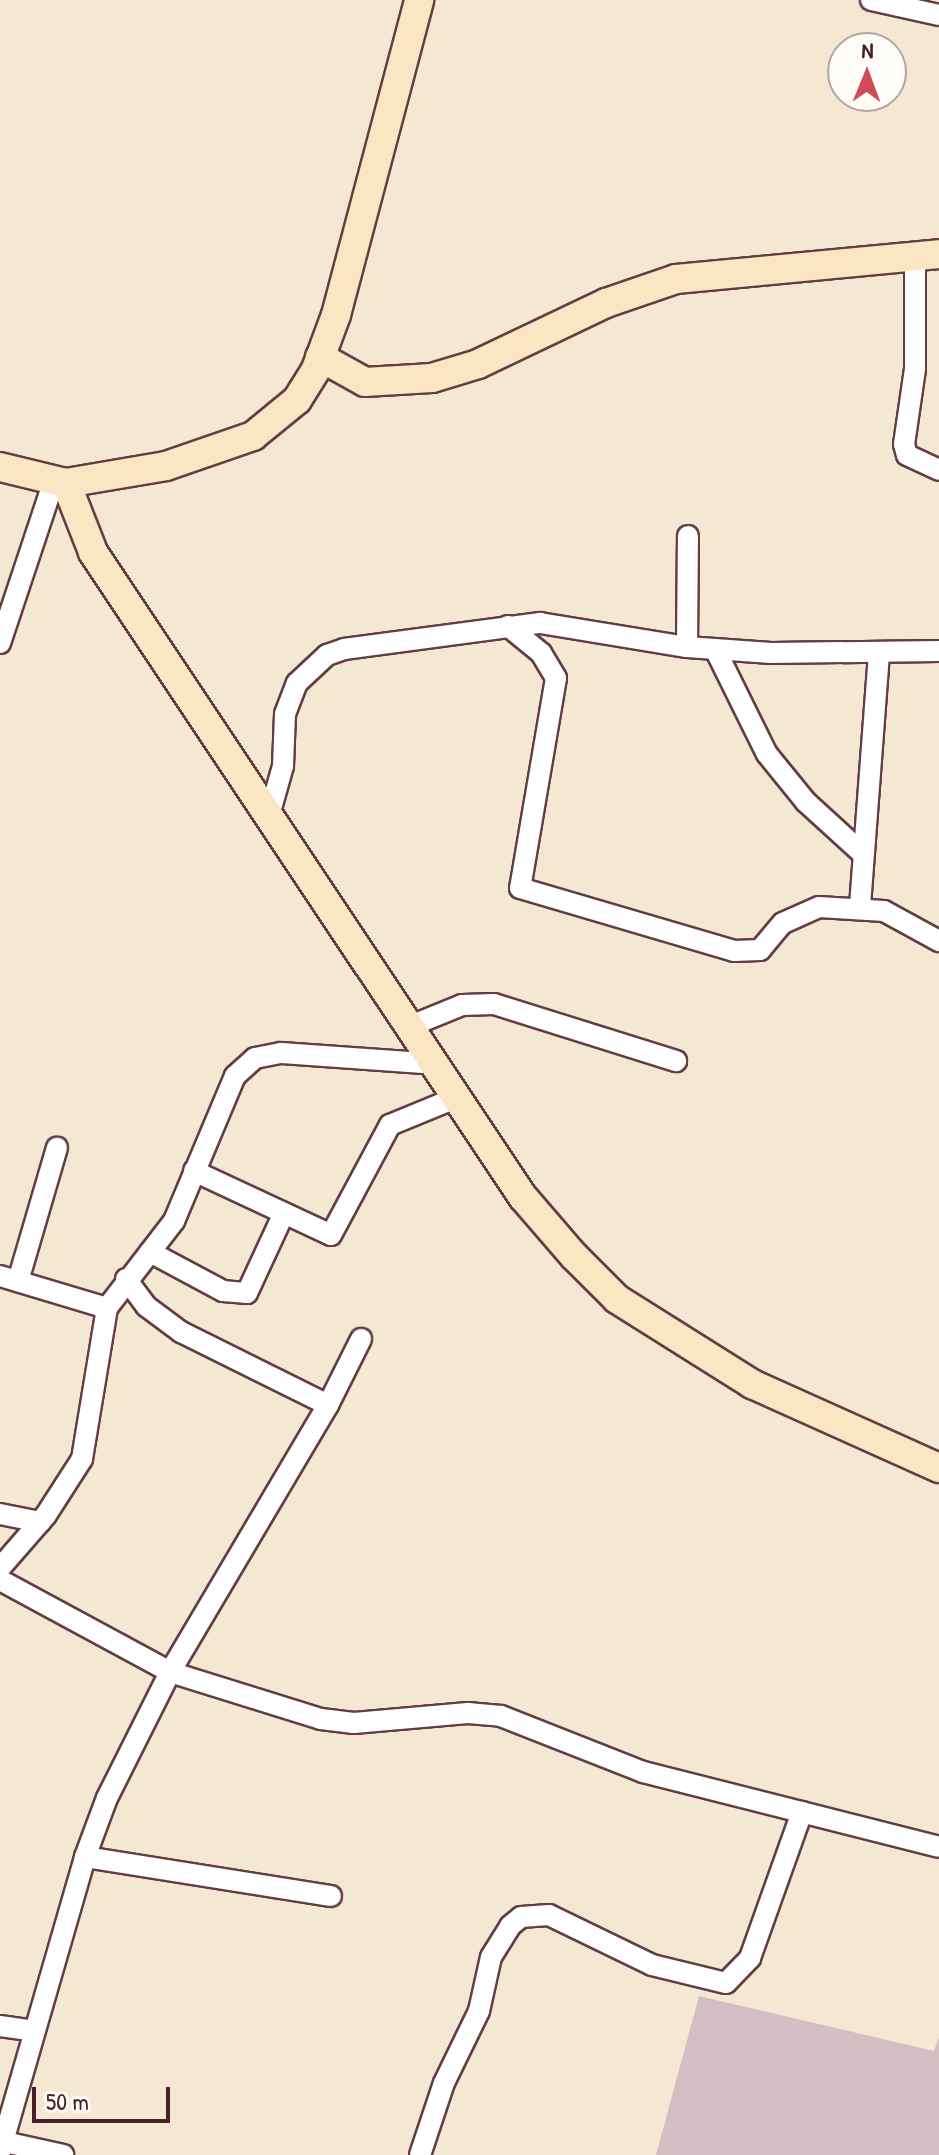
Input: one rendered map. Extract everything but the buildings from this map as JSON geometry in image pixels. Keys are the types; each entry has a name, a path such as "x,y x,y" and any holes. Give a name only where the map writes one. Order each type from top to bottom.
{"street":[{"path":"0,467 60,482 166,466 253,436 297,400 320,357 336,315 419,0"},
{"path":"871,0 939,15"},
{"path":"320,357 365,382 432,378 478,364 606,303 676,279 927,255 904,444 907,455 939,470"},
{"path":"0,643 60,482"},
{"path":"60,482 93,552 413,1025 523,1197 617,1299 752,1384 939,1468"},
{"path":"687,647 688,536"},
{"path":"270,812 283,766 285,714 297,683 310,667 344,649 508,626 563,625 715,649 879,654 918,647 939,651"},
{"path":"508,626 541,653 556,678 520,888 752,953 801,911 860,906 884,911 939,941"},
{"path":"715,649 767,754 806,802 861,852"},
{"path":"860,906 861,852 879,654"},
{"path":"413,1025 462,1005 494,1004 676,1061"},
{"path":"0,1568 40,1522 82,1459 107,1308 126,1279 174,1221 235,1076 255,1058 295,1053 438,1064"},
{"path":"194,1171 331,1235 390,1125 458,1097"},
{"path":"57,1148 9,1278 107,1308"},
{"path":"150,1252 223,1291 247,1293 283,1215"},
{"path":"126,1279 146,1306 181,1332 328,1405"},
{"path":"63,2155 1,2144 85,1857 107,1798 170,1672 328,1405 361,1339"},
{"path":"0,1514 40,1522"},
{"path":"0,1580 170,1672 321,1719 354,1723 468,1713 501,1716 608,1762 939,1847"},
{"path":"420,2155 444,2083 476,2021 494,1949 510,1926 521,1917 549,1915 652,1965 726,1983 750,1958 802,1812"},
{"path":"85,1857 331,1896"},
{"path":"0,2026 35,2031"}],"shaded area":[{"path":"699,1996 934,2051 939,2037 939,2155 656,2155"}]}
